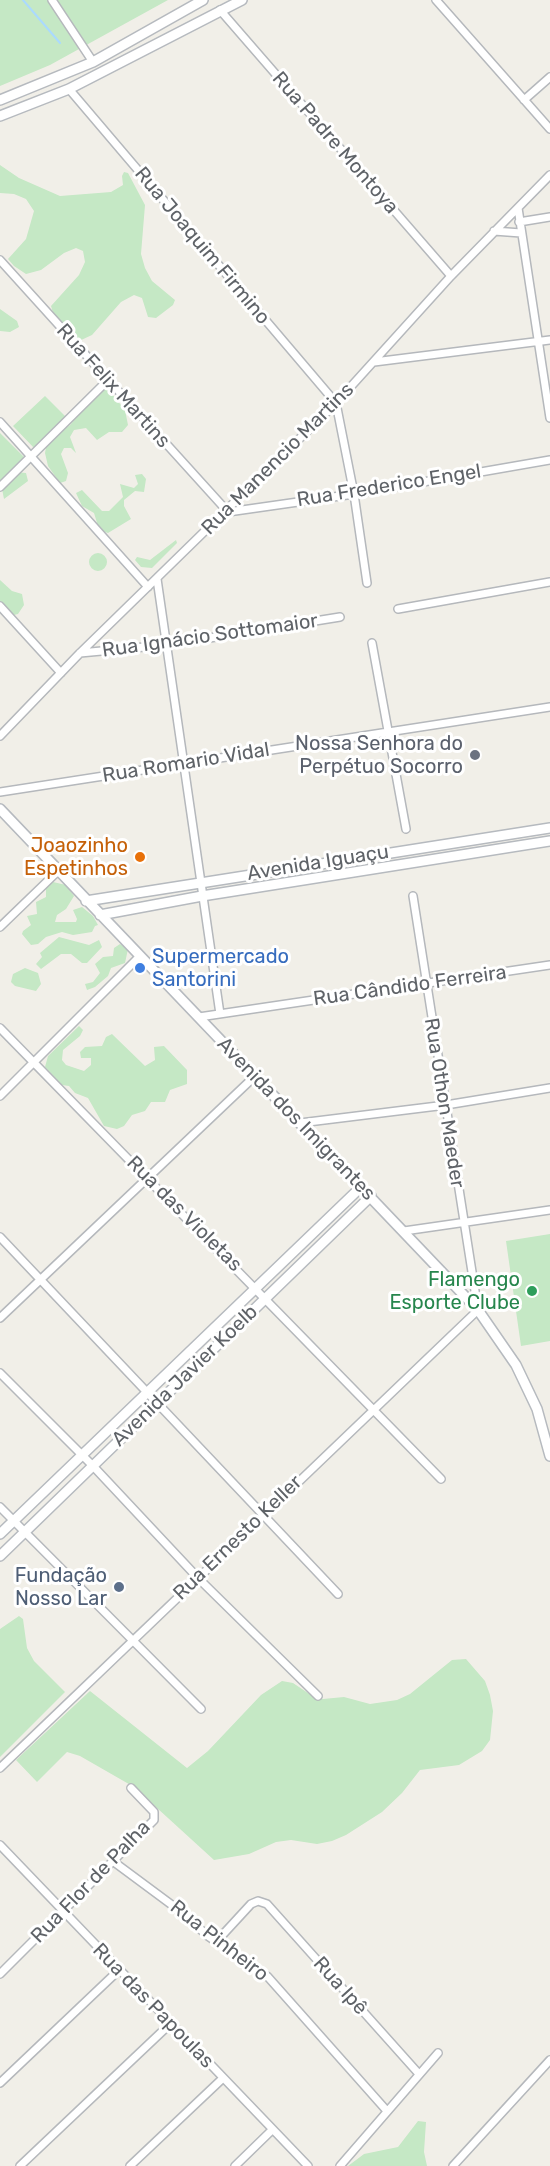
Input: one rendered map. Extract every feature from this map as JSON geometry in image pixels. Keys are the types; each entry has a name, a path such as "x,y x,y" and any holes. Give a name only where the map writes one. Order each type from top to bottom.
{"street":[{"path":"52,0 93,62"},
{"path":"0,100 93,62 203,0"},
{"path":"214,0 220,10"},
{"path":"0,116 69,89 242,0"},
{"path":"436,0 550,129"},
{"name":"Rua Padre Montoya","path":"220,10 451,276"},
{"path":"524,100 550,77"},
{"name":"Rua Joaquim Firmino","path":"69,89 336,404"},
{"name":"Rua Manencio Martins","path":"0,736 80,653 228,512 336,404 451,276 550,175"},
{"path":"518,208 550,418"},
{"path":"519,222 550,217"},
{"path":"494,231 521,233"},
{"name":"Rua Felix Martins","path":"0,260 228,512"},
{"path":"374,362 550,339"},
{"path":"0,487 108,381"},
{"path":"336,404 354,494 367,584"},
{"path":"0,422 148,587"},
{"name":"Rua Frederico Engel","path":"228,512 354,494 550,460"},
{"path":"157,579 220,1014"},
{"path":"398,609 550,582"},
{"path":"0,606 61,673"},
{"name":"Rua Ignácio Sottomaior","path":"80,653 166,645 340,617"},
{"path":"372,643 406,829"},
{"name":"Rua Romario Vidal","path":"0,792 550,707"},
{"name":"Avenida dos Imigrantes","path":"0,809 478,1310 516,1365 537,1409 550,1456"},
{"name":"Avenida Iguaçu","path":"86,901 550,828"},
{"name":"Avenida Iguaçu","path":"99,915 202,896 550,842"},
{"path":"0,927 58,871"},
{"name":"Rua Othon Maeder","path":"413,896 462,1223 478,1310"},
{"path":"0,1096 140,956"},
{"name":"Rua Cândido Ferreira","path":"199,1017 550,965"},
{"name":"Rua das Violetas","path":"0,1028 255,1286 441,1479"},
{"path":"0,1318 255,1076"},
{"path":"300,1123 446,1105 550,1088"},
{"name":"Avenida Javier Koelb","path":"0,1534 361,1186"},
{"name":"Avenida Javier Koelb","path":"0,1556 157,1401 371,1196"},
{"path":"404,1231 550,1210"},
{"path":"0,1238 338,1593"},
{"name":"Rua Ernesto Keller","path":"0,1768 372,1409 478,1310"},
{"path":"0,1373 93,1466 198,1578 318,1696"},
{"path":"0,1507 201,1709"},
{"name":"Rua Flor de Palha","path":"0,1974 64,1913 155,1816 131,1788"},
{"name":"Rua das Papoulas","path":"0,1845 222,2079 308,2166"},
{"name":"Rua Pinheiro","path":"114,1862 176,1908 216,1942 268,1977 387,2111"},
{"name":"Rua Ipê","path":"216,1942 251,1904 258,1901 267,1904 419,2074"},
{"path":"0,2083 119,1970"},
{"path":"20,2166 170,2024"},
{"path":"340,2166 438,2053"},
{"path":"453,2166 550,2060"},
{"path":"130,2166 222,2079"},
{"path":"235,2166 272,2130"}],"green space":[{"path":"0,0 168,0 50,65 0,86"},
{"path":"0,165 19,178 60,196 111,192 123,185 122,176 124,172 128,173 145,205 141,254 145,268 152,281 175,300 173,305 156,318 148,317 142,298 134,295 121,302 92,335 79,341 74,338 54,316 51,306 79,275 85,262 83,251 76,248 64,253 41,270 26,274 14,266 8,259 26,239 34,211 26,199 14,194 0,193"},
{"path":"0,309 17,321 19,327 10,332 0,331"},
{"path":"107,388 125,410 128,425 122,432 109,432 97,440 86,428 74,430 70,437 76,453 71,448 64,448 61,454 68,473 66,481 60,483 48,466 45,453 47,442 70,425 99,391"},
{"path":"45,396 66,417 34,448 13,426"},
{"path":"0,433 26,459 0,484"},
{"path":"16,472 26,473 28,481 4,499 2,489"},
{"path":"142,474 146,479 144,492 135,491 124,500 124,506 131,519 108,533 102,531 94,513 82,506 76,493 82,490 102,511 109,511 123,497 120,484 134,488 138,484 135,475"},
{"path":"176,540 177,543 152,568 141,567 135,560 137,557 150,560"},
{"path":"94,553 102,553 107,558 105,569 94,571 89,566 89,558"},
{"path":"0,580 12,591 22,594 24,605 18,614 14,615 0,603"},
{"path":"53,882 66,885 74,896 66,909 57,915 55,922 76,922 73,910 82,907 93,916 98,925 92,932 73,935 62,932 31,945 22,934 31,925 27,916 37,914 36,902 46,897 46,888"},
{"path":"59,937 89,945 99,940 102,947 87,963 82,963 71,954 61,954 41,969 36,964 42,957 40,953"},
{"path":"120,944 128,949 125,963 111,968 108,976 95,987 87,990 85,984 93,982 100,973 95,964 103,957 113,956 114,948"},
{"path":"25,968 38,973 41,984 36,991 15,986 11,982 13,974"},
{"path":"79,1026 83,1030 80,1036 63,1050 62,1060 66,1065 84,1071 91,1065 91,1058 81,1058 80,1052 85,1047 102,1046 106,1037 112,1034 145,1066 155,1060 154,1047 164,1046 187,1070 187,1084 170,1090 165,1102 151,1102 145,1111 132,1115 124,1126 117,1129 104,1126 88,1098 75,1093 69,1086 62,1085 45,1067 48,1056"},
{"name":"Flamengo Esporte Clube","path":"550,1234 550,1341 521,1346 506,1241"},
{"path":"19,1616 23,1619 27,1648 34,1661 65,1692 0,1757 0,1629"},
{"path":"466,1659 485,1681 493,1711 490,1740 482,1751 459,1765 420,1770 402,1793 382,1812 346,1835 332,1841 317,1844 291,1840 276,1842 249,1854 214,1860 134,1787 80,1756 67,1752 37,1782 16,1760 90,1691 187,1768 208,1751 261,1695 282,1681 293,1683 314,1697 323,1699 344,1697 370,1704 397,1700 410,1694 452,1660"},
{"path":"418,2121 426,2122 424,2152 427,2166 348,2166 364,2154 398,2147"}],"waterway":[{"path":"23,0 60,43"}],"place":[{"name":"Nossa Senhora do Perpétuo Socorro","path":"475,755"},
{"name":"Joaozinho Espetinhos","path":"140,857"},
{"name":"Supermercado Santorini","path":"140,968"},
{"name":"Flamengo Esporte Clube","path":"532,1291"},
{"name":"Fundação Nosso Lar","path":"119,1587"}]}
